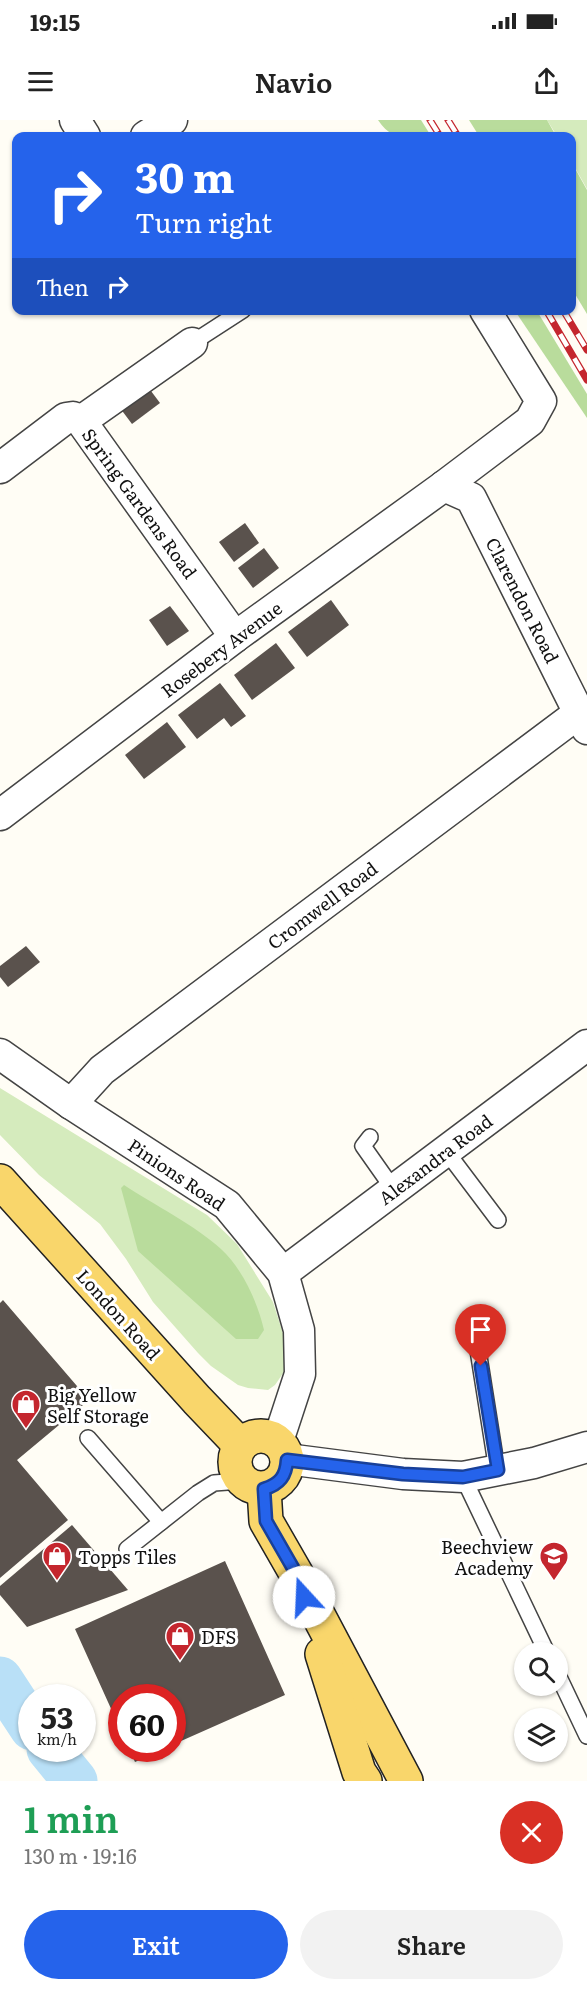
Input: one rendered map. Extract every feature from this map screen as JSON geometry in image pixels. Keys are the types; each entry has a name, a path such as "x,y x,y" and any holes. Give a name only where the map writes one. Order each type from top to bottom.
{"main road":[{"name":"London Road","path":"1,1182 196,1400 240,1445"},
{"path":"253,1485 274,1486 287,1470 283,1450 265,1436 251,1437 240,1445 234,1457 235,1469 253,1485 266,1521 406,1781"},
{"path":"297,1575 359,1778"},
{"path":"344,1663 376,1751 390,1781"}],"street":[{"path":"152,132 172,120"},
{"name":"Rosebery Avenue","path":"0,814 235,636 444,486 530,421 541,402 488,315"},
{"path":"81,421 192,342"},
{"name":"Spring Gardens Road","path":"0,468 66,418 73,417 81,421 235,636"},
{"name":"Clarendon Road","path":"444,486 471,498 583,721"},
{"name":"Cromwell Road","path":"71,1104 102,1070 583,721"},
{"name":"Alexandra Road","path":"283,1273 587,1045"},
{"name":"Pinions Road","path":"0,1054 71,1104 227,1205 283,1273 299,1330 300,1374 283,1450"},
{"path":"283,1450 403,1474 463,1477 534,1463 587,1447"}],"lane":[{"path":"192,342 235,315"},
{"path":"370,1137 363,1146 394,1190"},
{"path":"446,1150 498,1220"},
{"path":"488,1320 474,1325 498,1470"},
{"path":"88,1438 161,1522"},
{"path":"463,1477 542,1642"},
{"path":"127,1549 214,1483 253,1485"},
{"path":"568,1696 587,1736"}],"green space":[{"path":"378,120 421,120 428,132 389,132"},
{"path":"469,120 547,120 554,132 476,132"},
{"path":"547,120 587,120 587,189 576,169 576,132 554,132"},
{"path":"576,170 587,190 587,314 576,296"},
{"path":"518,315 539,315 587,394 587,418"},
{"path":"0,1088 207,1215 237,1244 273,1302 286,1343 286,1369 275,1385 268,1390 238,1385 211,1366 198,1353 153,1302 126,1259 100,1224 39,1175 0,1135"},
{"path":"124,1185 211,1240 229,1257 248,1286 258,1309 264,1330 258,1339 236,1339 138,1251 121,1188"}],"building":[{"path":"148,387 160,403 132,424 120,408"},
{"path":"245,523 259,543 234,562 219,542"},
{"path":"264,548 279,568 253,588 238,568"},
{"path":"331,600 349,625 307,657 288,632"},
{"path":"170,606 189,631 167,646 149,620"},
{"path":"276,643 295,668 252,700 234,675"},
{"path":"220,683 246,716 231,727 224,718 197,739 178,715"},
{"path":"167,722 186,747 144,779 125,755"},
{"path":"26,946 40,962 8,987 0,977 0,966"},
{"name":"Big Yellow Self Storage","path":"3,1300 89,1400 17,1460 68,1520 0,1578 0,1303"},
{"path":"72,1525 128,1590 27,1627 0,1595 0,1586"},
{"name":"DFS","path":"225,1561 285,1695 186,1739 186,1684 108,1684 108,1702 75,1629"}],"waterway":[{"path":"0,1679 18,1707"},
{"path":"60,1762 75,1781"}],"railway":[{"path":"430,120 438,132"},
{"path":"448,120 456,132"},
{"path":"549,315 587,380"},
{"path":"566,315 587,350"}],"place":[{"name":"Big Yellow Self Storage","path":"26,1430"},
{"name":"Topps Tiles","path":"57,1582"},
{"name":"Beechview Academy","path":"554,1582"},
{"name":"DFS","path":"180,1662"}],"route":[{"path":"304,1597 297,1575 266,1521 264,1489 274,1486 282,1479 287,1470 287,1460 403,1474 463,1477 498,1470 481,1366"}]}
